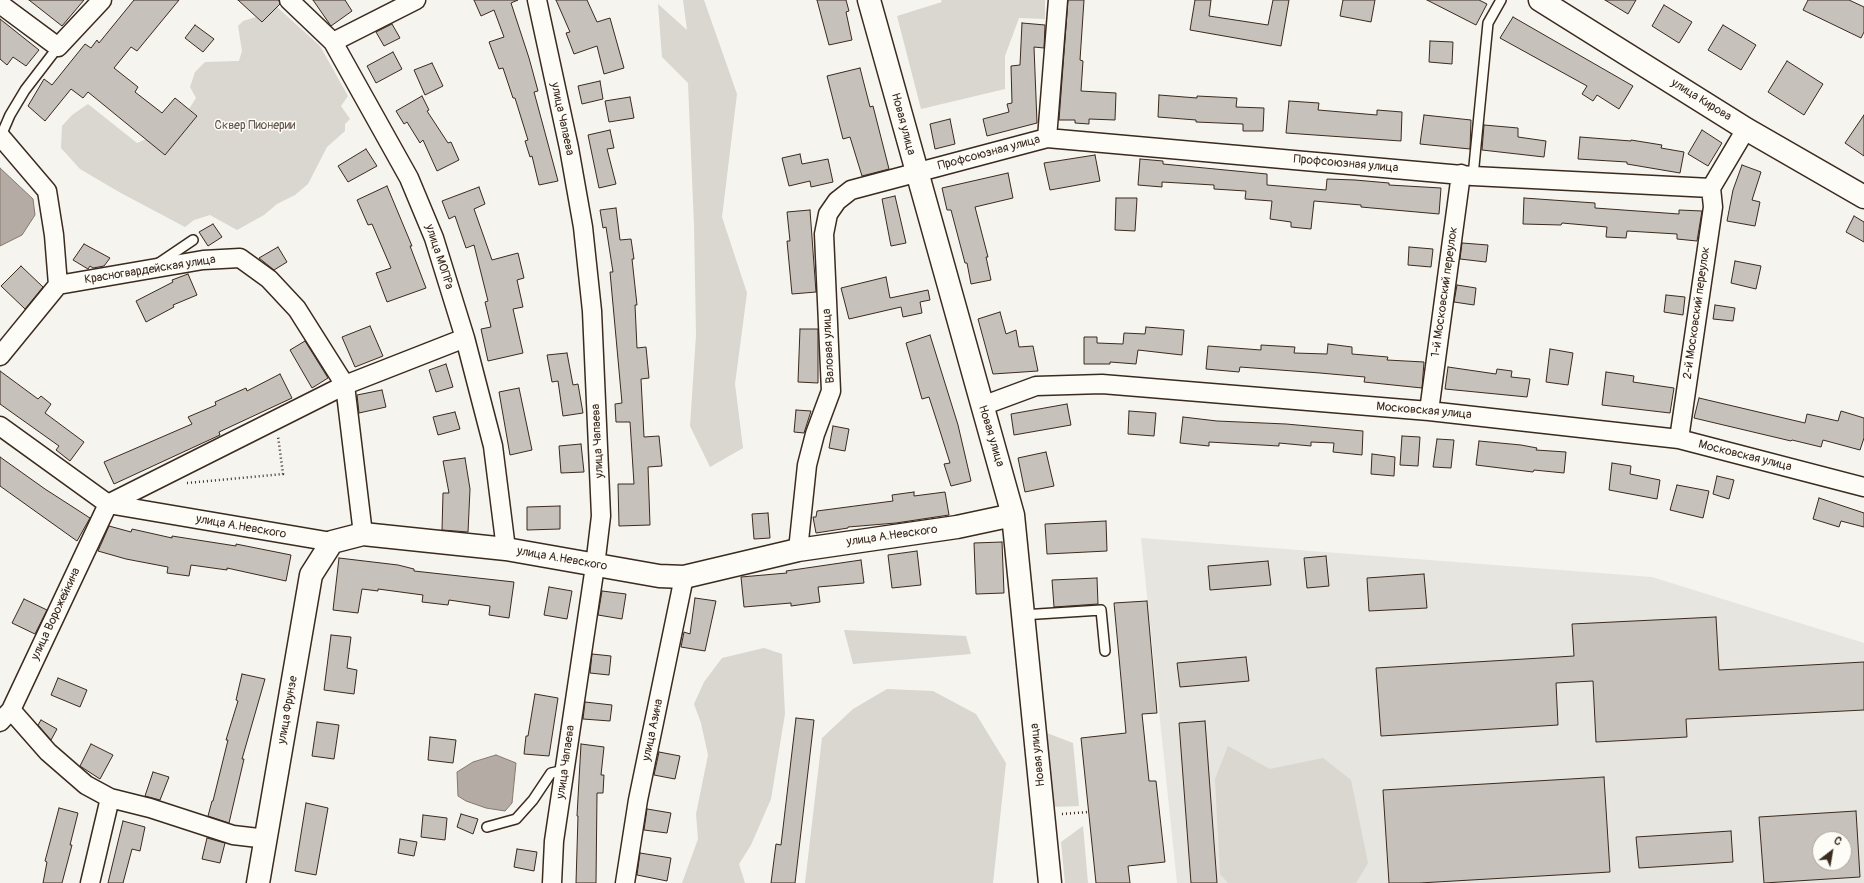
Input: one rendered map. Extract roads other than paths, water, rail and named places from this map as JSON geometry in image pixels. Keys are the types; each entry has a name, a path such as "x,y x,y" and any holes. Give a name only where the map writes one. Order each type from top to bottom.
{"street":[{"path":"0,4 58,47 102,0"},
{"name":"улица МОПРа","path":"289,0 333,42 409,178 434,238 465,338 493,446 506,549"},
{"path":"333,42 416,0"},
{"name":"улица Чапаева","path":"537,0 583,227 592,311 601,516 595,566 554,841 552,883"},
{"name":"Новая улица","path":"869,0 1013,515 1050,883"},
{"path":"1047,138 1058,0"},
{"name":"улица Кирова","path":"1540,0 1746,129 1864,197"},
{"path":"1711,188 1746,129"},
{"path":"0,137 47,191 54,235 58,285 0,356"},
{"name":"Профсоюзная улица","path":"824,234 828,214 837,201 851,190 1047,138 1467,175 1711,188"},
{"name":"1-й Московский переулок","path":"1429,411 1467,175"},
{"name":"2-й Московский переулок","path":"1679,439 1713,207 1711,188"},
{"name":"Валовая улица","path":"798,550 807,465 815,434 832,391 824,234"},
{"name":"Красногвардейская улица","path":"58,285 203,260 240,258 269,279 297,309 345,385"},
{"path":"108,504 345,385 465,338"},
{"name":"Московская улица","path":"982,406 1036,386 1102,384 1429,411 1679,439 1864,487"},
{"path":"345,385 363,534"},
{"name":"улица А.Невского","path":"0,426 108,504 332,542 363,534 506,549 595,566 659,576 684,577 798,550 957,527 1013,515"},
{"name":"улица Ворожейкина","path":"5,716 108,504"},
{"name":"улица Фрунзе","path":"258,883 267,838 311,575 332,542"},
{"name":"улица Азина","path":"625,883 638,800 684,577"},
{"path":"5,716 86,785 110,798 150,808 233,835 267,838"},
{"path":"90,883 110,798"}],"lane":[{"path":"1467,175 1488,23 1502,0"},
{"path":"0,137 10,115 25,90 58,47"},
{"path":"152,268 193,240"},
{"path":"1022,615 1101,610 1104,651"},
{"path":"487,827 516,819 533,800 552,773 565,770"}],"park label":[{"name":"Сквер Пионерии","path":"255,126"}]}
